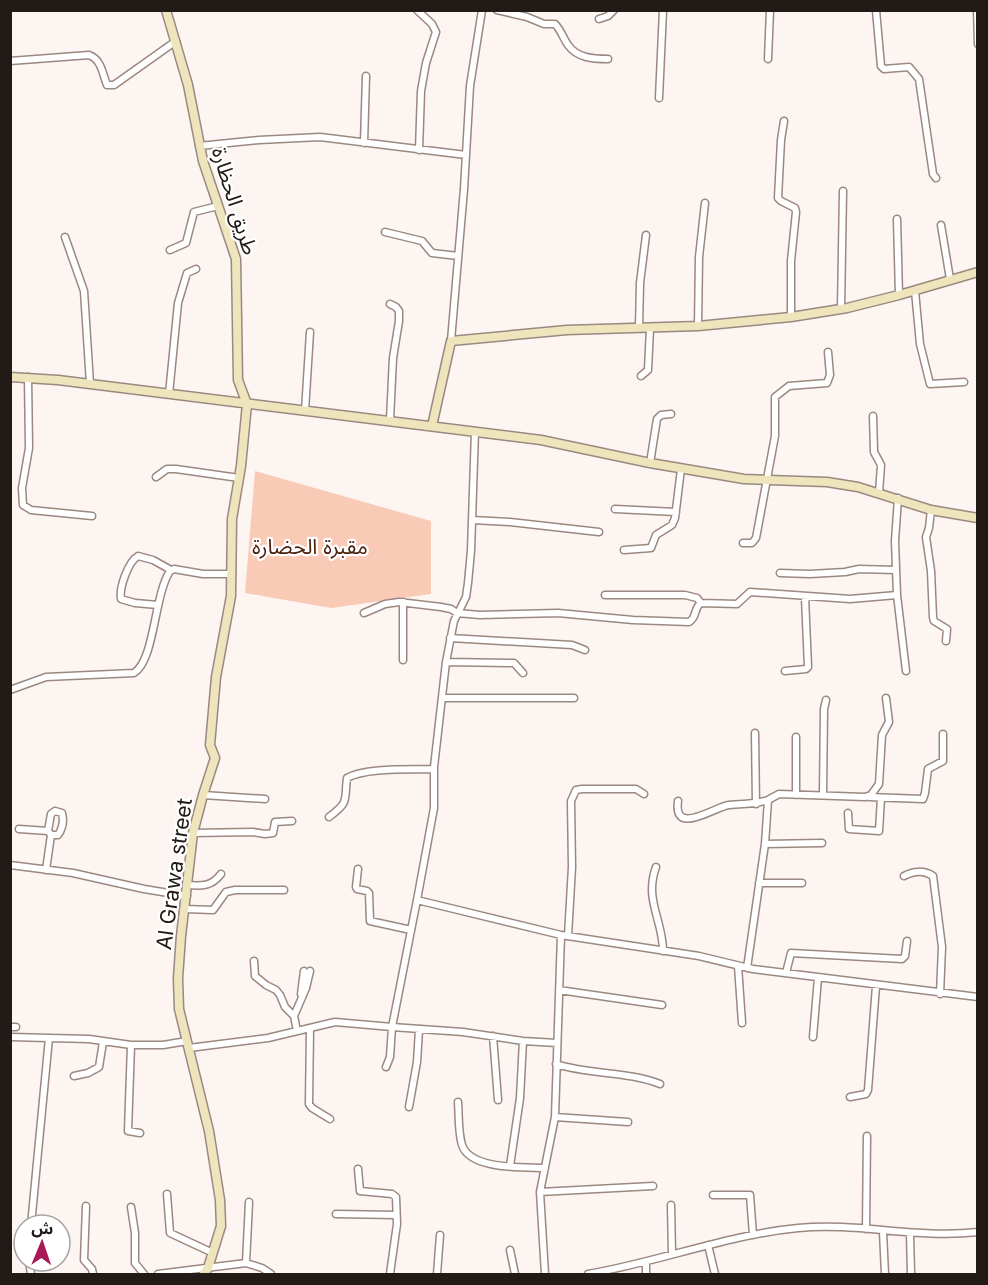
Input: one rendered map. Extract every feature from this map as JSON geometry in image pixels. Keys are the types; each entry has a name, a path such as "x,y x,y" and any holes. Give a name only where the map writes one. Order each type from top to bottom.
{"street":[{"name":"طريق الحظارة","path":"166,10 188,86 199,146 236,259 238,380 247,404"},
{"path":"417,10 432,24 435,32 421,91 419,150"},
{"path":"432,426 451,341 472,68 482,10"},
{"path":"497,10 527,17 544,24 555,24 576,53 592,59 608,59"},
{"path":"599,19 608,16 614,10"},
{"path":"659,98 663,10"},
{"path":"768,59 770,10"},
{"path":"876,10 880,66 884,69 909,68 919,79 933,174 936,178"},
{"path":"977,10 978,44"},
{"path":"10,61 89,55 96,58 101,65 107,85 114,85 176,41"},
{"path":"364,143 366,76"},
{"path":"784,121 778,198 795,208 796,212 791,261 791,317"},
{"path":"199,146 259,140 320,138 466,155"},
{"path":"841,309 843,191"},
{"path":"698,326 699,257 705,203"},
{"path":"170,250 182,246 188,240 194,212 218,206"},
{"path":"897,219 899,295"},
{"path":"941,225 950,279"},
{"path":"385,232 422,242 432,253 458,256"},
{"path":"639,328 640,283 646,235"},
{"path":"65,237 84,291 90,384"},
{"path":"169,394 178,303 188,273 196,269"},
{"path":"451,341 567,330 698,326 791,317 841,309 915,291 978,272"},
{"path":"915,291 920,344 930,384 964,381"},
{"path":"390,304 399,311 393,358 390,420"},
{"path":"641,376 648,370 650,328"},
{"path":"305,411 309,332"},
{"path":"743,543 752,543 756,538 775,435 776,395 789,386 827,383 830,375 828,352"},
{"path":"10,377 90,384 541,440 681,469 744,479 827,482 858,487 931,510 978,518"},
{"path":"28,377 29,448 22,488 23,506 32,510 92,516"},
{"name":"Al Grawa street","path":"206,1271 220,1226 220,1200 209,1131 179,1009 178,978 193,833 215,759 210,745 216,677 230,605 232,519 247,404"},
{"path":"650,463 657,419 661,415 671,414"},
{"path":"873,416 874,452 881,465 879,493"},
{"path":"386,1067 390,1057 392,1027 434,808 434,769 450,638 457,613 467,591 475,431"},
{"path":"156,477 168,469 176,469 239,478"},
{"path":"624,550 651,548 658,533 672,525 676,512 681,469"},
{"path":"898,498 895,541 897,595 906,671"},
{"path":"615,509 676,512"},
{"path":"931,510 926,540 931,571 933,617 934,621 947,628 946,641"},
{"path":"472,520 599,532"},
{"path":"158,605 121,599 120,591 132,562 138,556 144,556 171,570 202,574 232,574"},
{"path":"780,573 810,574 849,572 859,569 896,570"},
{"path":"10,690 46,677 137,672 143,663 165,581 171,570"},
{"path":"364,614 385,604 403,602 446,608 457,613 493,616 558,613 633,620 688,622 693,620 697,606 701,603 738,603 750,592 850,599 897,595"},
{"path":"605,595 685,595 697,598 701,603"},
{"path":"785,672 808,667 805,597"},
{"path":"403,602 403,660"},
{"path":"450,638 572,645 585,650"},
{"path":"446,662 514,663 523,673"},
{"path":"442,698 574,698"},
{"path":"865,797 871,795 879,784 881,736 889,722 886,698"},
{"path":"823,795 826,700"},
{"path":"755,733 756,804"},
{"path":"678,801 678,813 685,818 698,817 729,805 756,804 775,795 911,799 925,797 928,769 943,761 943,734"},
{"path":"796,737 796,795"},
{"path":"329,817 348,797 347,778 381,771 434,769"},
{"path":"545,1275 540,1192 555,1117 559,990 572,867 571,801 576,790 582,789 636,789 644,794"},
{"path":"203,795 265,799"},
{"path":"848,813 849,830 879,831 881,798"},
{"path":"747,968 765,844 768,800"},
{"path":"193,833 254,832 265,834 273,833 275,822 292,821"},
{"path":"19,829 49,833 46,870"},
{"path":"765,844 822,843"},
{"path":"10,865 73,873 187,896"},
{"path":"656,867 651,894 663,942 663,951"},
{"path":"358,869 356,886 357,889 369,893 370,921 411,930"},
{"path":"904,876 909,873 923,872 933,876 942,947 940,994"},
{"path":"186,885 200,886 214,883 221,874"},
{"path":"759,883 802,883"},
{"path":"185,909 213,910 226,892 235,890 284,890"},
{"path":"417,900 565,936 699,956 747,968 978,997"},
{"path":"786,973 791,953 902,958 905,956 907,941"},
{"path":"254,961 255,976 276,990 285,1007 294,1016"},
{"path":"738,966 742,1023"},
{"path":"297,1031 294,1016 300,997 306,988 307,971"},
{"path":"813,1037 818,978"},
{"path":"850,1097 866,1094 868,1090 876,986"},
{"path":"559,990 662,1005"},
{"path":"10,1037 89,1039 131,1045 188,1045 248,1041 335,1022 463,1032 523,1041 557,1043"},
{"path":"310,1028 309,1104 330,1119"},
{"path":"409,1107 417,1062 419,1030"},
{"path":"493,1036 498,1100"},
{"path":"32,1213 49,1038"},
{"path":"510,1166 520,1098 523,1041"},
{"path":"74,1076 88,1073 99,1067 104,1042"},
{"path":"131,1045 128,1131 140,1133"},
{"path":"556,1064 598,1073 639,1077 660,1084"},
{"path":"458,1102 462,1145 467,1154 475,1160 510,1166 545,1168"},
{"path":"555,1117 628,1122"},
{"path":"866,1229 867,1136"},
{"path":"358,1169 358,1190 396,1196 390,1275"},
{"path":"540,1192 653,1186"},
{"path":"167,1194 170,1233 213,1253"},
{"path":"713,1195 747,1194 751,1196 753,1235"},
{"path":"246,1263 249,1202"},
{"path":"671,1205 672,1254"},
{"path":"86,1206 84,1260 92,1269 93,1275"},
{"path":"131,1207 135,1233 134,1260 144,1275"},
{"path":"336,1214 396,1215"},
{"path":"588,1275 753,1235 811,1227 941,1235 978,1232"},
{"path":"884,1232 885,1275"},
{"path":"437,1275 440,1234"},
{"path":"910,1234 911,1275"},
{"path":"708,1245 715,1275"},
{"path":"510,1250 515,1275"},
{"path":"646,1262 646,1275"},
{"path":"159,1275 206,1271 246,1263 262,1268 271,1275"}],"green space":[{"name":"مقبرة الحضارة","path":"255,471 431,521 431,594 331,608 245,593"}]}
